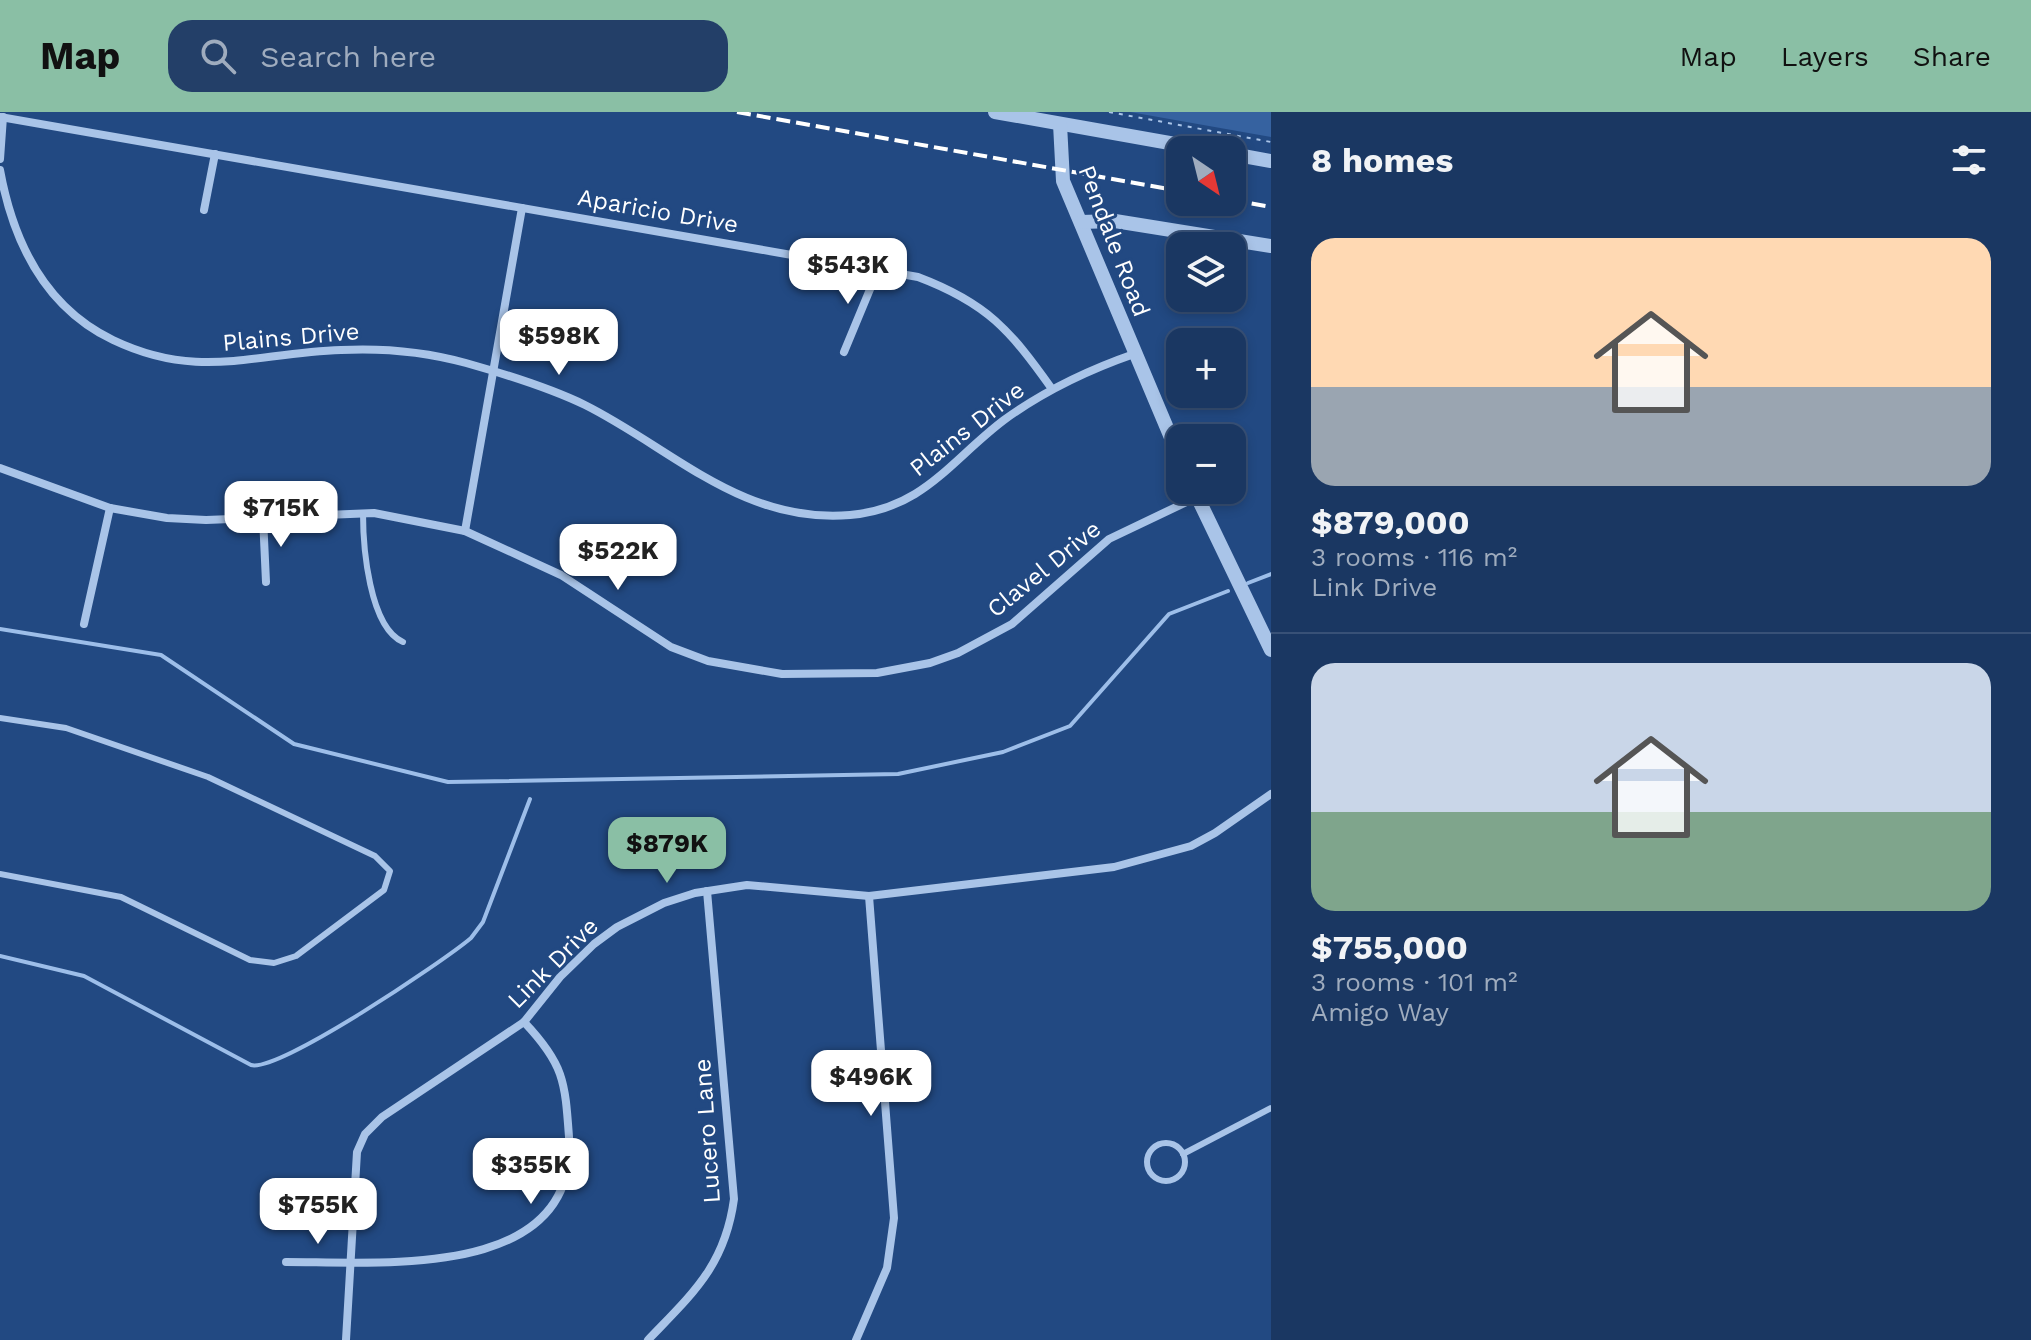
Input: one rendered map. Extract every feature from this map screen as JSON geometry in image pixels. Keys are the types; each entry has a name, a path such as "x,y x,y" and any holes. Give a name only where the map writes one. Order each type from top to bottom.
{"street":[{"path":"995,112 1166,142"},
{"path":"0,159 2,117"},
{"name":"Aparicio Drive","path":"2,117 918,277 960,294 982,308 1017,340 1052,389"},
{"name":"Pendale Road","path":"1060,124 1063,181 1166,427"},
{"path":"204,210 215,154"},
{"path":"1246,157 1271,161"},
{"name":"Plains Drive","path":"0,170 7,208 36,272 54,297 109,338 129,347 176,362 208,364 304,353 377,350 435,356 583,404 724,489 750,500 821,516 870,513 913,496 945,475 1005,420 1052,389 1134,354"},
{"path":"465,531 522,208"},
{"path":"1081,222 1115,221 1271,246"},
{"path":"844,352 871,294 878,270"},
{"name":"Clavel Drive","path":"0,468 110,508 167,518 206,520 363,513 432,522 465,531 561,575 671,647 708,661 782,674 877,673 930,663 988,639 1049,594 1084,558 1109,539 1174,504"},
{"path":"1200,504 1271,650"},
{"path":"84,624 110,508"},
{"path":"263,517 266,582"},
{"name":"Link Drive","path":"346,1340 357,1152 365,1134 382,1117 524,1022 560,977 617,927 664,903 707,891 766,885 869,896 1114,867 1163,856 1215,833 1271,794"},
{"name":"Lucero Lane","path":"648,1340 703,1284 724,1246 734,1199 707,891"},
{"path":"856,1340 887,1268 894,1218 869,896"},
{"path":"286,1262 434,1261 513,1237 546,1214 567,1172 570,1151 565,1092 557,1061 524,1022"}],"lane":[{"path":"363,513 370,579 383,622 395,639 403,642"},
{"path":"0,718 66,728 208,777 375,856 390,871 384,890 296,956 274,963 250,960 121,897 0,874"},
{"path":"1183,1154 1271,1108"},
{"path":"1162,1143 1175,1145 1183,1154 1182,1172 1173,1179 1156,1178 1148,1168 1152,1150 1162,1143"}],"path":[{"path":"1109,112 1271,142"}],"shaded area":[{"path":"1130,112 1271,112 1271,137"}],"waterway":[{"path":"1248,583 1271,574"},
{"path":"0,629 161,655 294,744 448,782 898,774 1003,752 1070,726 1169,614 1228,591"},
{"path":"0,956 84,976 251,1065 267,1063 293,1052 361,1013 471,938 483,922 530,799"}],"railway":[{"path":"737,112 1166,189"},
{"path":"1246,203 1271,207"}]}
